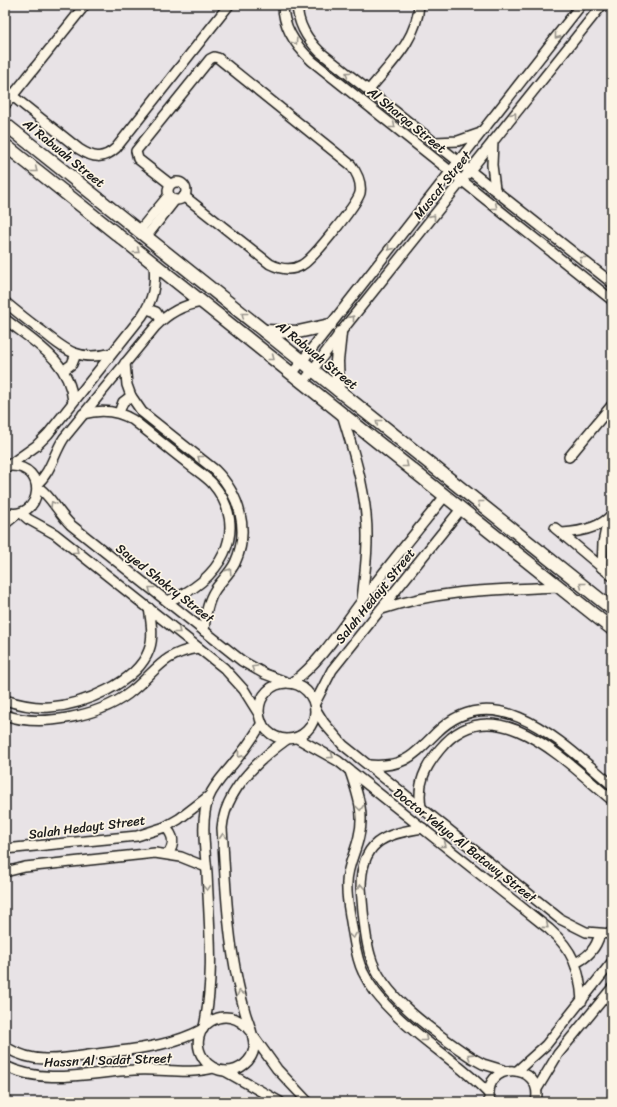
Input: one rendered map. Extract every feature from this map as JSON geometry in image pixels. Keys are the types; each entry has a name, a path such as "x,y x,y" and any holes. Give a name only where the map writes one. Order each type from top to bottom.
{"street":[{"path":"5,105 85,5"},
{"path":"5,90 79,150 89,155 99,157 109,155 229,5"},
{"name":"Al Sharqa Street","path":"283,5 286,24 292,38 301,50 462,181 612,300"},
{"name":"Al Sharqa Street","path":"296,5 302,28 310,42 320,52 612,283"},
{"path":"369,90 411,36 416,24 419,5"},
{"name":"Muscat Street","path":"292,374 458,160 581,5"},
{"name":"Muscat Street","path":"303,383 340,333 602,5"},
{"path":"214,57 218,58 350,165 358,175 360,187 356,202 311,259 297,267 286,269 270,264 176,197 168,189 170,184 138,159 136,151 210,59 214,57"},
{"name":"Al Rabwah Street","path":"5,124 612,609"},
{"path":"435,142 458,141 480,133"},
{"path":"493,141 492,165 495,189"},
{"path":"5,145 559,588 610,624"},
{"path":"142,234 176,197 186,190 183,184 175,182 170,184"},
{"path":"6,466 31,450 48,434 147,309 154,288 154,265"},
{"path":"5,302 61,347 76,354 88,356 101,356 112,353"},
{"path":"5,524 32,505 37,494 37,485 48,471 62,442 83,414 161,320 180,308 202,302"},
{"path":"147,309 156,312 161,320"},
{"path":"5,319 53,357 64,370 72,390 73,402"},
{"path":"264,331 298,332 330,325"},
{"path":"338,390 337,361 340,333"},
{"path":"64,370 72,364 76,354"},
{"path":"125,363 126,380 131,396 142,412 215,470 234,493 242,521 240,549 234,563 214,591 207,610 204,631"},
{"path":"119,413 123,402 131,396"},
{"path":"569,457 612,405"},
{"path":"83,414 101,411 119,413 133,420 211,482 225,505 228,518 227,545 216,569 204,582 192,590 167,601"},
{"path":"342,414 359,474 366,516 367,537 362,600"},
{"name":"Sayed Shokry Street","path":"6,466 23,467 34,477 37,485 46,493 58,512 70,525 204,631 253,668 271,677 291,683"},
{"name":"Salah Hedayt Street","path":"291,683 314,664 362,600 445,496"},
{"name":"Salah Hedayt Street","path":"315,707 332,670 461,509"},
{"path":"5,512 19,513 54,534 149,608 235,678 271,734 286,740"},
{"path":"610,516 586,529 558,531 612,576"},
{"path":"602,568 603,543 610,516"},
{"path":"204,582 207,589 214,591"},
{"path":"382,609 415,599 442,594 559,588"},
{"path":"5,700 34,707 51,707 68,704 97,694 122,682 142,662 149,650 151,636 149,608"},
{"path":"5,715 23,720 41,722 67,718 104,707 128,694 163,661 174,654 198,648"},
{"path":"149,650 157,654 163,661"},
{"path":"225,1071 238,1069 248,1060 254,1048 240,994 230,937 222,828 223,818 226,808 236,789 268,753 286,740 297,738 309,730 313,724 315,707 306,690 291,683 277,685 267,692 262,698 260,719 251,741 209,796 205,820 206,867 212,966 210,997 204,1028 200,1036 200,1051 207,1064 225,1071 280,1102"},
{"name":"Doctor Yehya Al Batawy Street","path":"315,707 343,745 560,919 579,929 600,934 612,934"},
{"path":"368,765 391,765 412,757 453,719 474,711 498,712 521,718 543,728 612,785"},
{"path":"421,807 420,787 425,768 445,742 454,734 475,725 497,725 516,730 535,738 612,800"},
{"name":"Doctor Yehya Al Batawy Street","path":"297,738 325,752 549,929 569,950 575,963 581,982 582,1001"},
{"path":"412,757 425,768"},
{"path":"350,771 361,811 361,823 356,847 348,870 346,893 356,954 371,986 393,1013 464,1070 488,1098"},
{"name":"Salah Hedayt Street","path":"5,849 137,836 165,827 179,819 209,796"},
{"path":"165,827 172,837 171,849 168,854"},
{"path":"423,828 394,833 376,843 369,851 361,878 360,888 369,954 382,982 404,1006 462,1051 483,1064 506,1071 517,1070 526,1074 533,1080 537,1089 537,1102"},
{"path":"356,847 369,851"},
{"path":"5,872 25,867 141,854 168,854 188,859 206,867"},
{"path":"575,963 589,955 598,942 600,934"},
{"path":"517,1070 542,1050 612,962"},
{"path":"537,1089 558,1054 612,988"},
{"path":"204,1028 216,1018 224,1016 240,1019 277,1069 308,1102"},
{"name":"Hassn Al Sadat Street","path":"5,1047 27,1056 44,1060 62,1059 162,1044 191,1036 204,1028"},
{"name":"Hassn Al Sadat Street","path":"5,1066 27,1074 51,1077 134,1070 198,1071 214,1068"},
{"path":"488,1098 493,1079 506,1071"}]}
